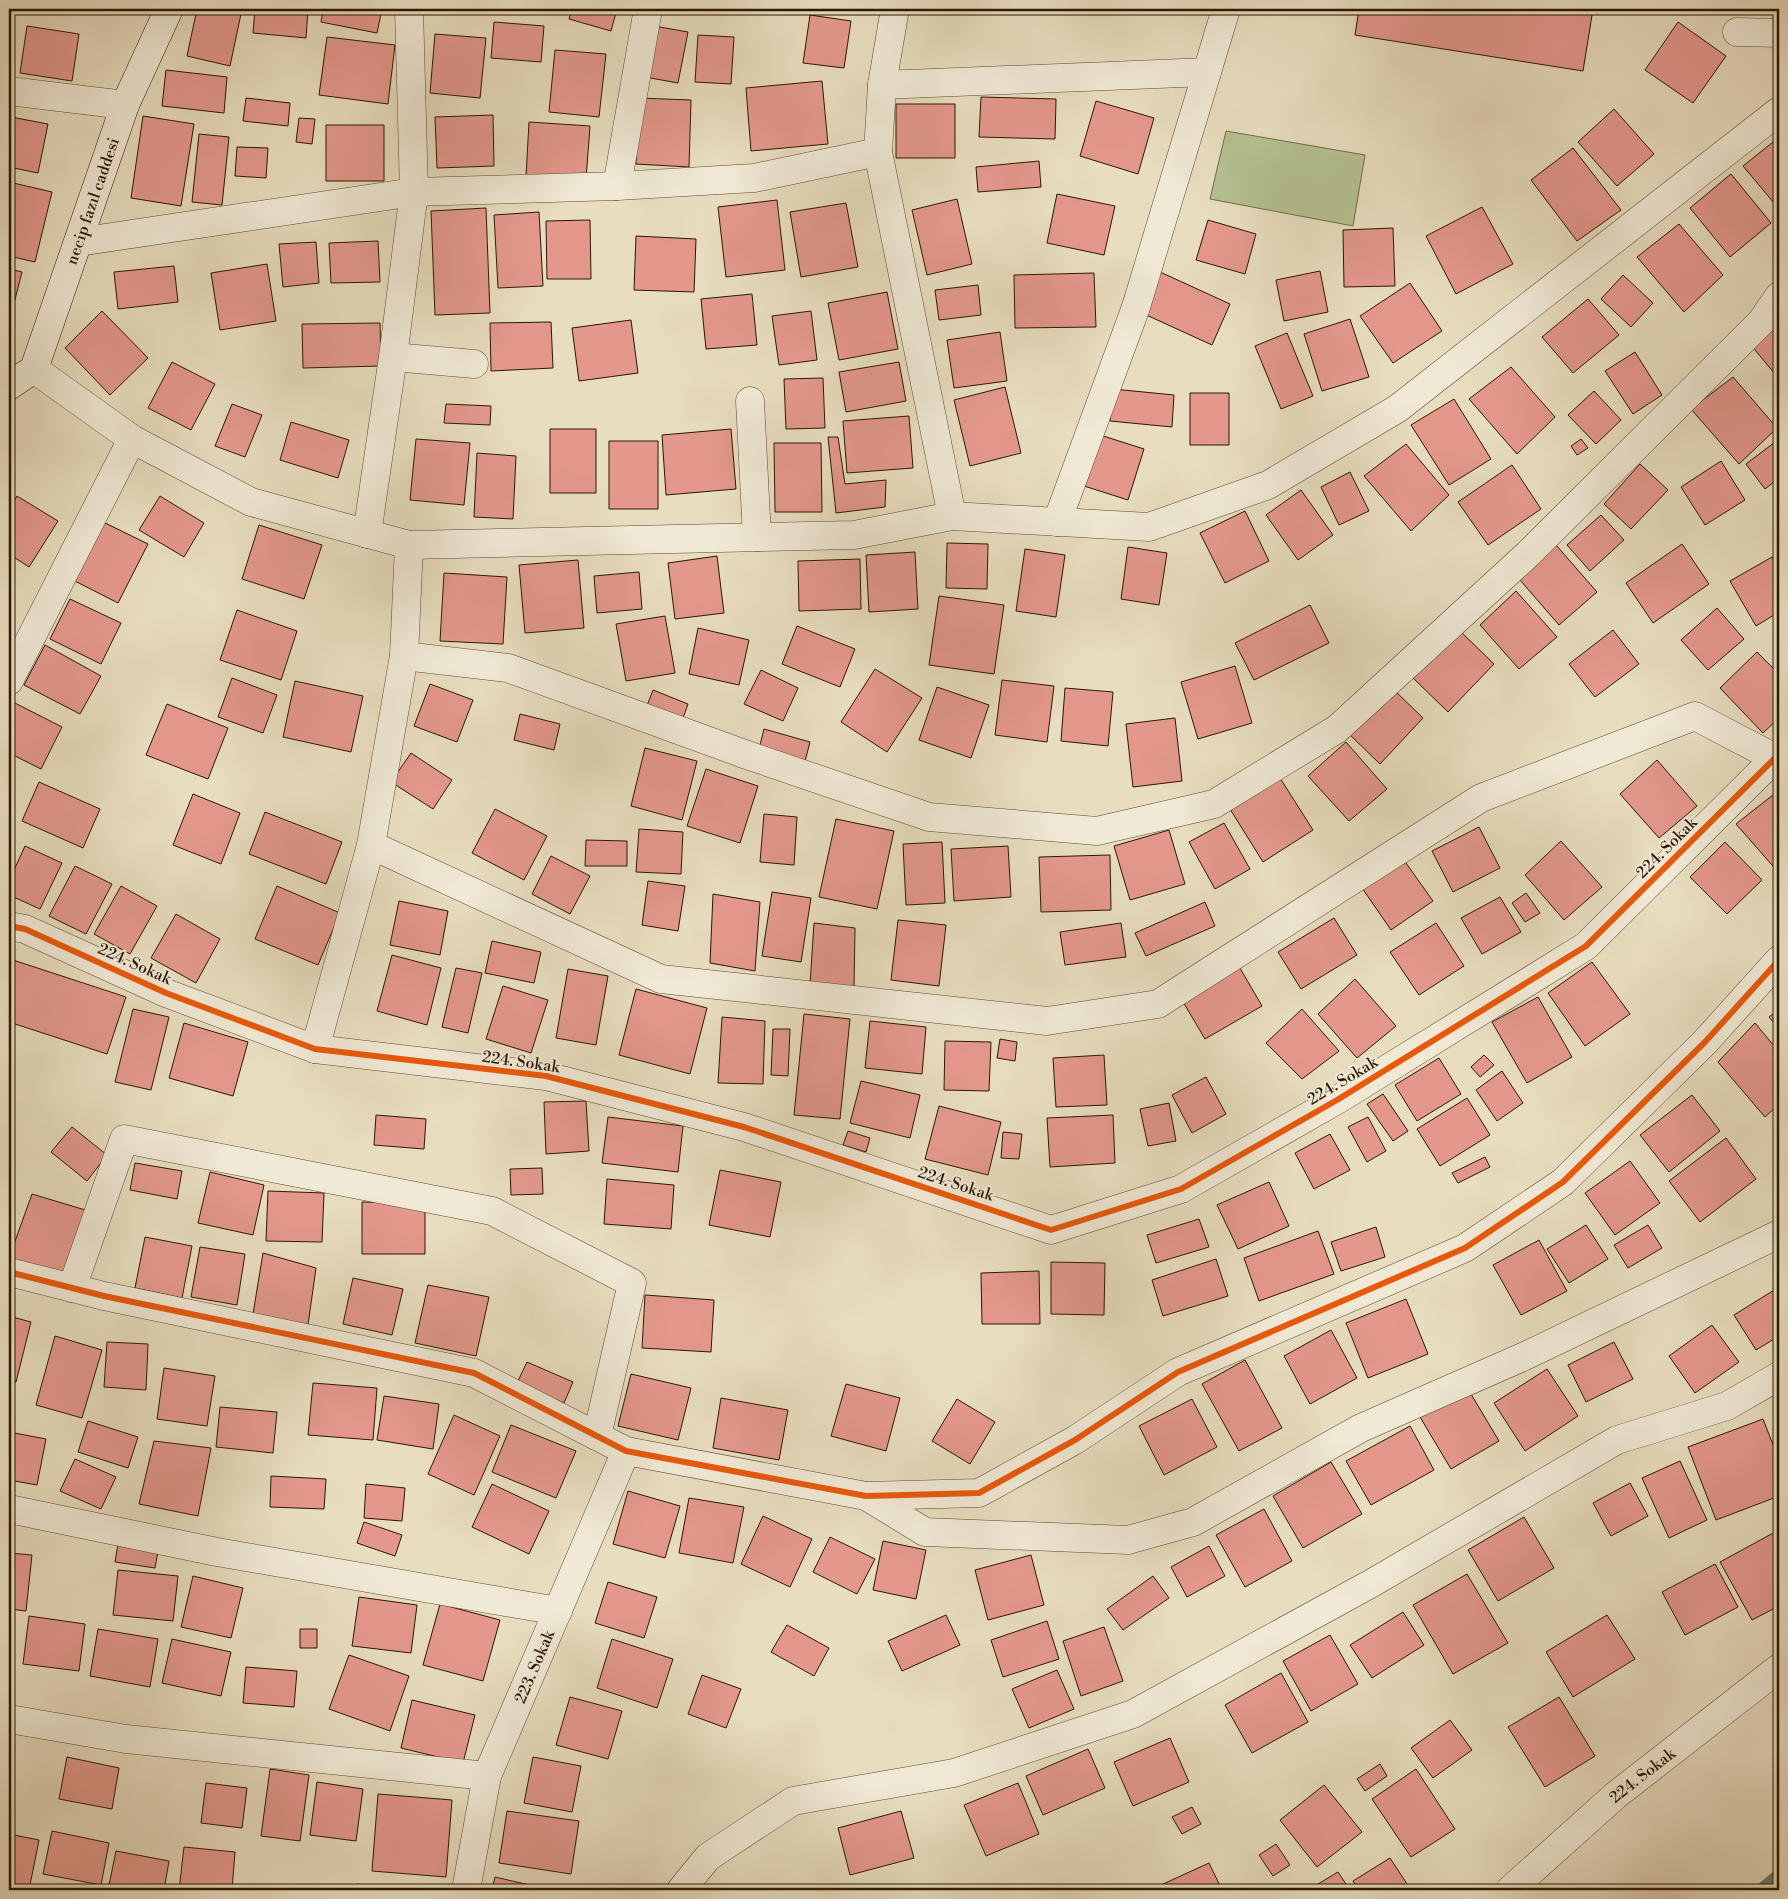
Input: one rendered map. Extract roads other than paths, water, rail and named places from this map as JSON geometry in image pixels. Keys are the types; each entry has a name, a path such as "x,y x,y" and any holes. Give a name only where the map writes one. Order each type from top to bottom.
{"street":[{"name":"necip fazıl caddesi","path":"34,369 125,105 169,9"},
{"path":"367,534 393,357 414,192 409,9"},
{"path":"617,186 648,9"},
{"path":"895,9 882,85 878,152 952,516"},
{"path":"1057,522 1136,307 1226,9"},
{"path":"1737,32 1779,32"},
{"path":"882,85 1207,72"},
{"path":"9,91 125,105"},
{"path":"9,386 34,369 132,439 251,502 409,545 854,534 952,516 1150,526 1268,485 1397,409 1765,124 1779,111"},
{"path":"78,242 414,192 617,186 754,178 878,152"},
{"path":"404,656 508,668 748,755 929,817 1096,831 1214,804 1338,729 1528,554 1761,322 1779,296"},
{"path":"393,357 474,364"},
{"path":"750,401 758,537"},
{"path":"9,681 132,439"},
{"path":"315,1049 371,845 404,656 409,545"},
{"path":"371,845 661,979 1048,1021 1158,1004 1481,798 1695,716 1777,756"},
{"name":"224. Sokak","path":"9,926 25,929 166,993 315,1049 546,1076 744,1127 1051,1230 1181,1189 1337,1100 1586,946 1777,756"},
{"path":"9,1272 72,1288 474,1373 626,1451 866,1496 979,1493 1075,1440 1178,1372 1465,1248 1563,1182 1705,1042 1779,960"},
{"path":"72,1288 124,1139 492,1211 632,1283 597,1436"},
{"path":"866,1496 926,1532 1128,1540 1193,1522 1361,1428 1525,1356 1779,1234"},
{"path":"681,1890 708,1857 793,1801 954,1773 1133,1714 1372,1583 1617,1440 1727,1406 1779,1376"},
{"name":"223. Sokak","path":"466,1890 487,1776 626,1451"},
{"path":"9,1509 217,1552 558,1611"},
{"name":"224. Sokak","path":"1510,1890 1616,1794 1779,1668"},
{"path":"9,1719 126,1739 487,1776"}],"waterway":[{"path":"1759,1890 1779,1873"}]}
